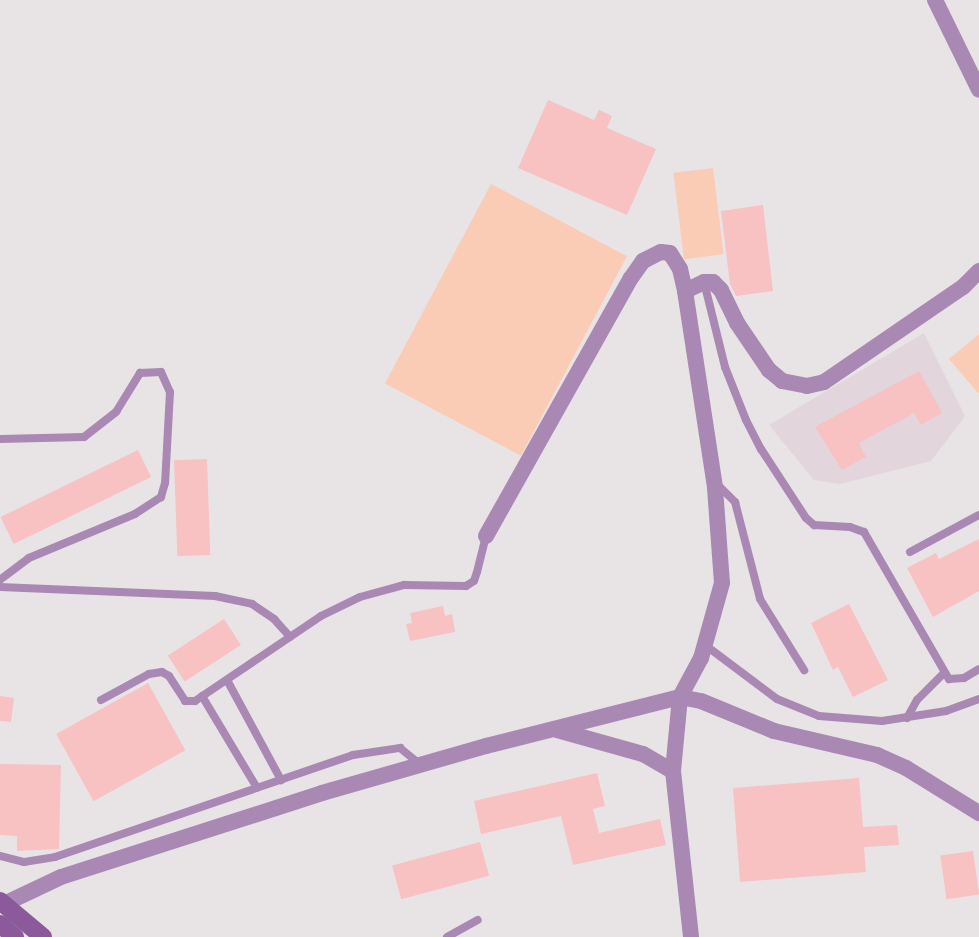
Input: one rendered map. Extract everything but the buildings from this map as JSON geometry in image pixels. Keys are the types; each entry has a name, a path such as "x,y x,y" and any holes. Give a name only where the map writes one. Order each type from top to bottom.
{"main road":[{"path":"2,903 43,937"},
{"path":"0,924 15,937"}],"street":[{"path":"935,0 979,90"},
{"path":"486,536 643,261 661,253 670,253 680,269 685,291 713,480 722,583 705,645 680,697 673,771 691,937"},
{"path":"685,291 704,282 713,282 721,290 737,323 769,370 782,381 807,386 824,382 963,287 979,271"},
{"path":"2,903 80,870 421,765 680,697 701,701 774,731 877,755 906,768 979,813"},
{"path":"554,729 643,754 673,771"}],"lane":[{"path":"704,282 725,367 761,449 806,519 814,525 850,527 864,532 949,679 979,669"},
{"path":"0,439 84,437 116,412 134,380 148,371 161,372 170,392 165,483 161,497 135,514 29,558 0,580"},
{"path":"713,480 731,494 735,502 760,599 804,670"},
{"path":"910,552 979,514"},
{"path":"101,700 149,674 162,672 169,676 185,701 202,696 321,615 384,590 417,585 466,586 474,581 486,536"},
{"path":"0,587 227,598 252,604 264,611 290,637"},
{"path":"705,645 761,688 791,707 819,716 881,721 946,711 979,699"},
{"path":"907,718 917,700 944,673"},
{"path":"227,681 281,780"},
{"path":"202,696 257,788"},
{"path":"0,856 24,862 55,857 353,755 390,749 409,752 421,765"},
{"path":"447,937 478,920"}],"shaded area":[{"path":"713,168 724,254 684,259 673,173"},
{"path":"491,184 627,256 521,456 385,384"},
{"path":"924,333 965,416 931,461 840,484 814,480 769,425"},
{"path":"979,334 979,393 978,393 949,359"}]}
